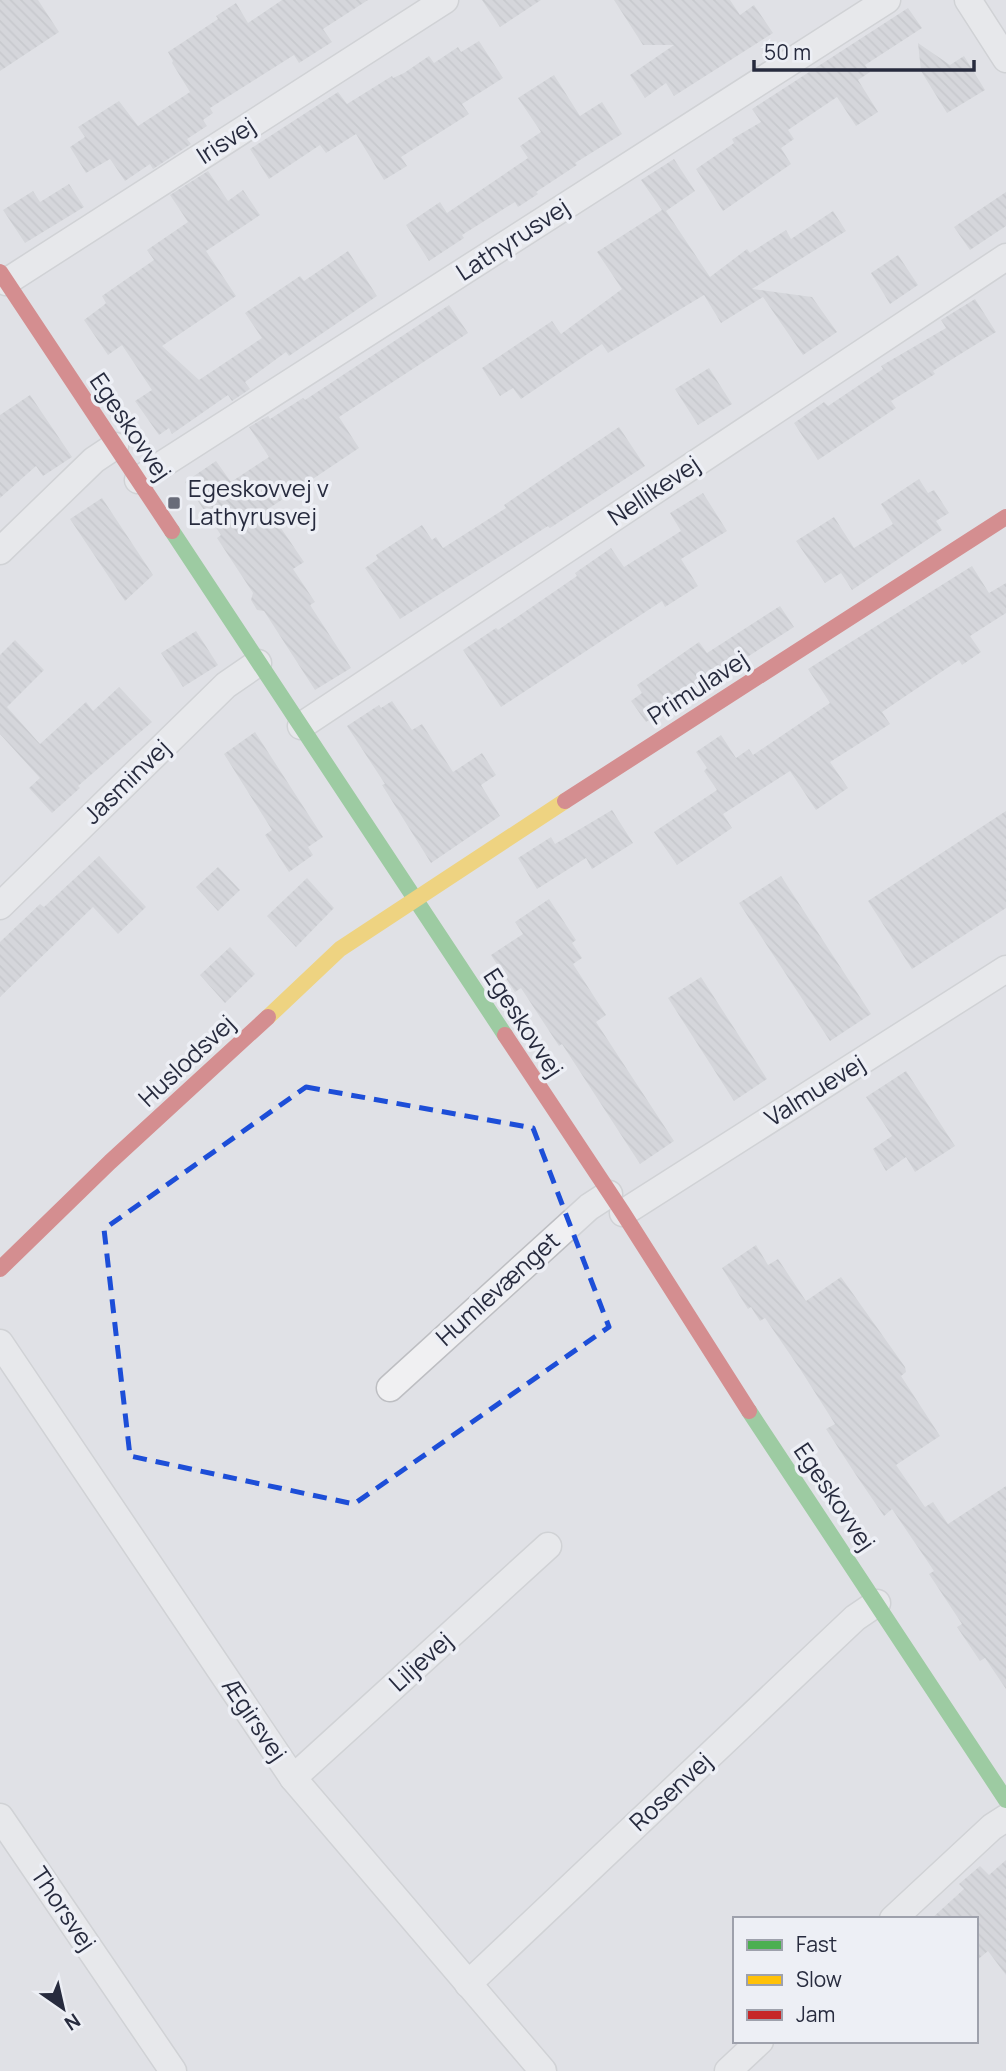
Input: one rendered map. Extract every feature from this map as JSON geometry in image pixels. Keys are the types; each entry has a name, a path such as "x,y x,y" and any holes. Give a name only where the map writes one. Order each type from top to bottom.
{"street":[{"name":"Irisvej","path":"3,277 445,0"},
{"name":"Lathyrusvej","path":"138,480 887,0"},
{"path":"968,0 1005,57"},
{"name":"Nellikevej","path":"301,726 1006,257"},
{"name":"Egeskovvej","path":"3,277 1006,1800"},
{"path":"0,551 94,460 115,446"},
{"name":"Primulavej","path":"414,899 1006,517"},
{"name":"Jasminvej","path":"0,906 226,685 258,663"},
{"name":"Huslodsvej","path":"0,1269 110,1162 340,949 414,899"},
{"name":"Valmuevej","path":"616,1204 1006,969"},
{"name":"Humlevænget","path":"390,1388 589,1207 616,1204"},
{"name":"Ægirsvej","path":"0,1343 293,1778 543,2071"},
{"name":"Liljevej","path":"293,1778 548,1546"},
{"name":"Rosenvej","path":"468,1984 855,1618 877,1603"},
{"name":"Thorsvej","path":"0,1817 173,2071"},
{"path":"895,1917 992,1827 1006,1818"},
{"path":"728,2071 758,2043"}],"highlighted area":[{"path":"306,1087 533,1128 609,1327 354,1504 130,1456 104,1229"}],"building":[{"path":"0,0 38,0 59,32 0,71"},
{"path":"282,0 368,0 323,29 332,42 299,63 294,55 210,108 213,113 203,120 207,126 187,139 191,144 153,169 150,164 125,181 110,159 86,173 70,147 85,137 78,127 119,101 138,126 190,92 168,52 218,19 216,16 236,3 248,23"},
{"path":"482,0 541,0 500,27"},
{"path":"614,0 730,0 740,15 754,5 773,33 674,96 666,83 645,98 630,75 674,45 643,45"},
{"path":"908,8 922,28 865,65 870,72 858,80 878,112 856,126 837,97 788,130 794,139 781,148 791,164 723,211 696,169 734,143 732,139 761,122 752,109"},
{"path":"479,41 503,78 462,104 469,114 401,157 407,166 384,180 356,134 326,153 320,145 269,179 250,149 338,92 347,104 429,56 434,63 458,47 461,52"},
{"path":"918,43 950,65 964,56 985,90 947,113 921,71"},
{"path":"554,75 580,116 602,102 622,134 575,163 577,165 536,192 538,194 518,207 515,202 462,235 464,238 429,261 406,225 440,202 447,213 528,158 520,146 541,132 518,98"},
{"path":"674,159 695,191 666,211 710,277 747,249 750,253 786,230 791,239 833,211 846,231 752,289 812,297 837,332 803,355 763,297 721,323 704,295 608,353 602,344 521,399 513,388 500,396 482,368 552,321 561,334 622,289 597,252 662,210 641,180"},
{"path":"208,171 228,201 243,190 260,215 206,251 236,296 162,346 199,380 262,338 245,313 300,276 304,281 348,251 377,296 289,356 286,352 245,382 250,389 232,401 228,395 172,434 169,428 159,435 135,401 152,390 122,345 108,355 84,320 106,303 102,296 154,260 147,250 188,222 170,195"},
{"path":"69,184 84,207 25,243 3,210 33,191 40,202"},
{"path":"1006,192 1006,226 970,250 954,227"},
{"path":"898,255 918,285 890,304 871,273"},
{"path":"975,299 996,332 891,401 896,408 818,460 794,423 824,402 828,406 883,369 881,366 946,328 941,320"},
{"path":"449,305 468,333 339,417 359,448 268,509 304,562 293,569 315,602 310,605 351,668 315,690 264,611 257,610 251,600 253,593 217,538 221,535 185,482 216,461 231,482 269,457 249,427 268,416 270,419 303,398 305,400"},
{"path":"709,368 732,404 698,425 675,389"},
{"path":"30,395 72,457 43,476 36,466 0,498 0,415"},
{"path":"619,427 645,466 550,528 548,526 400,619 365,568 378,559 376,555 422,525 432,540 436,537 443,548 506,508 504,505"},
{"path":"919,479 928,493 934,490 949,513 936,521 942,530 852,590 841,573 825,583 796,541 834,517 854,548 893,524 881,504"},
{"path":"703,493 727,531 681,559 698,586 665,607 662,601 501,707 463,650 496,628 498,630 577,576 575,573 611,548 624,567 681,531 670,513"},
{"path":"102,498 153,575 125,601 70,519"},
{"path":"972,566 989,593 1006,583 1006,613 970,636 981,652 962,665 959,660 882,712 890,724 830,762 848,788 816,810 790,771 723,814 732,828 677,865 654,832 717,790 704,771 707,768 696,752 721,735 736,758 749,749 753,755 830,703 808,669"},
{"path":"780,606 794,627 646,722 631,701 642,693 637,685 699,642 707,653"},
{"path":"196,631 218,665 183,687 161,653"},
{"path":"15,640 44,670 7,707 40,744 86,702 93,711 119,687 152,722 78,786 80,788 52,813 29,788 40,778 0,734 0,655"},
{"path":"392,701 412,730 422,724 453,772 482,753 496,775 481,785 500,816 431,863 347,726 379,705 381,708"},
{"path":"255,732 323,837 308,847 313,855 289,872 265,835 272,830 224,754"},
{"path":"612,810 633,843 592,869 586,858 537,889 518,858 551,837 555,844"},
{"path":"1006,811 1006,908 912,969 868,901"},
{"path":"99,856 146,907 118,934 93,907 0,997 0,942 40,904 44,907"},
{"path":"218,867 240,890 218,911 196,887"},
{"path":"781,876 871,1014 830,1041 739,903"},
{"path":"307,878 334,908 296,947 267,916"},
{"path":"549,899 576,940 572,943 582,958 573,964 606,1015 596,1022 674,1141 640,1164 562,1044 559,1046 521,988 515,992 491,955 523,934 515,922"},
{"path":"230,947 255,974 225,1003 200,975"},
{"path":"701,977 767,1079 734,1101 668,998"},
{"path":"906,1071 955,1146 915,1172 906,1157 886,1171 873,1149 892,1136 866,1097"},
{"path":"756,1245 768,1265 778,1259 806,1301 841,1277 905,1367 906,1372 901,1376 940,1436 896,1465 925,1507 933,1502 948,1524 1006,1486 1006,1689 985,1658 980,1661 957,1627 962,1624 929,1574 934,1571 892,1509 884,1516 826,1429 835,1424 800,1369 765,1318 760,1321 751,1307 748,1309 722,1268"},
{"path":"1006,1860 1006,1975 988,1951 978,1959 978,1917 933,1917 964,1889 959,1884 980,1866 989,1875"}],"traffic: fast":[{"path":"172,531 505,1035"},
{"path":"749,1411 1006,1800"}],"traffic: slow":[{"path":"268,1017 340,949 565,801"}],"traffic: jam":[{"path":"0,272 172,531"},
{"path":"565,801 1006,517"},
{"path":"0,1269 110,1162 268,1017"},
{"path":"505,1035 749,1411"}],"place":[{"name":"Egeskovvej v Lathyrusvej","path":"174,503"}]}
